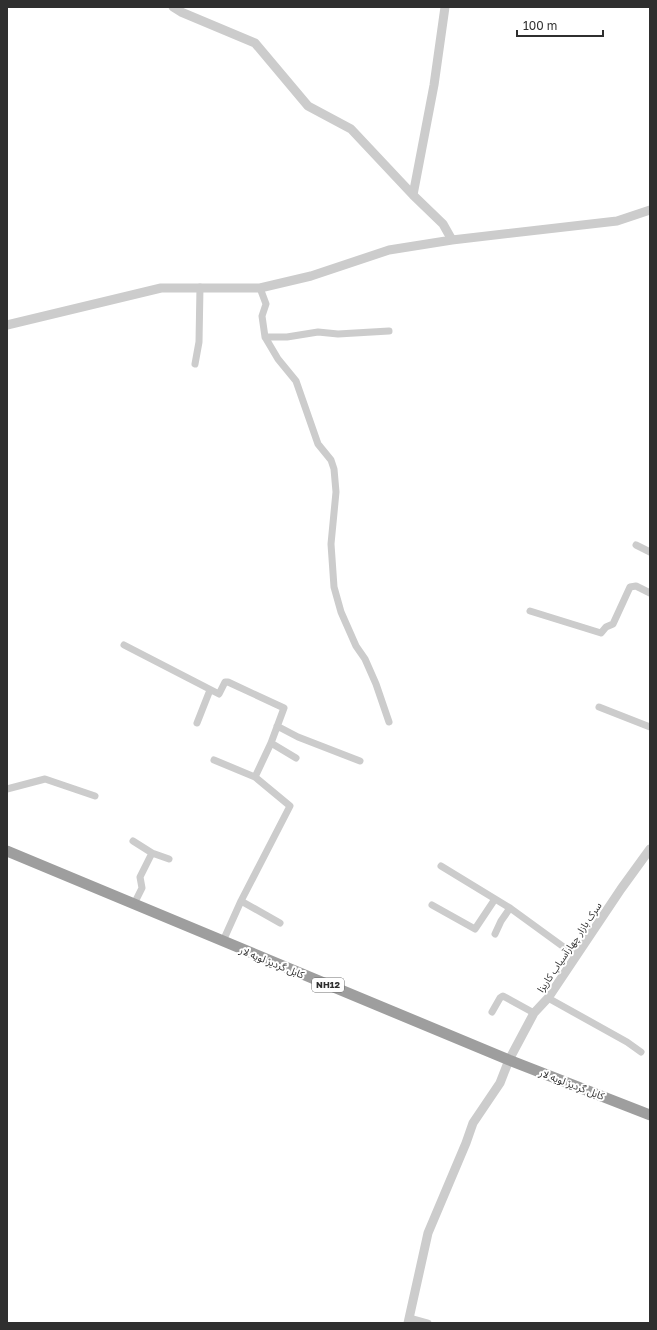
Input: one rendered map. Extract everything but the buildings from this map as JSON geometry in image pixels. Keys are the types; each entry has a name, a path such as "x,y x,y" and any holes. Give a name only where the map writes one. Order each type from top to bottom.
{"highway":[{"name":"کابل گردیز لویه لار","path":"7,851 509,1060 650,1115"}],"street":[{"path":"173,7 181,12 255,43 308,106 352,129 413,195 443,224 452,240"},
{"path":"413,195 434,85 445,7"},
{"path":"7,325 161,288 260,288 312,276 389,250 452,240 617,221 650,210"},
{"path":"194,364 199,342 200,287"},
{"path":"260,288 266,304 262,316 265,337 278,359 296,381 318,444 331,460 334,469 336,492 331,544 334,587 341,612 356,646 365,659 376,684 389,722"},
{"path":"265,337 287,338 318,332 338,334 388,331"},
{"path":"636,545 650,552"},
{"path":"530,612 601,633 606,627 612,624 630,587 636,586 650,593"},
{"path":"124,645 220,694 227,681 284,708 271,744 255,777"},
{"path":"197,723 210,690"},
{"path":"599,707 650,727"},
{"path":"277,726 360,761"},
{"path":"271,744 296,758"},
{"path":"214,760 255,777 290,806 222,941"},
{"path":"7,790 45,779 95,796"},
{"path":"133,841 152,853 169,859"},
{"name":"سرک بازار چهارآسیاب کاریزا","path":"409,1320 428,1233 473,1123 500,1082 509,1060 534,1013 548,998 650,849"},
{"path":"134,904 142,888 140,877 152,853"},
{"path":"441,866 510,908 576,956"},
{"path":"432,905 474,929 495,899"},
{"path":"241,901 280,923"},
{"path":"495,934 501,921 510,908"},
{"path":"492,1012 500,998 503,996 534,1013"},
{"path":"548,998 627,1042 641,1052"},
{"path":"409,1320 428,1323"}]}
